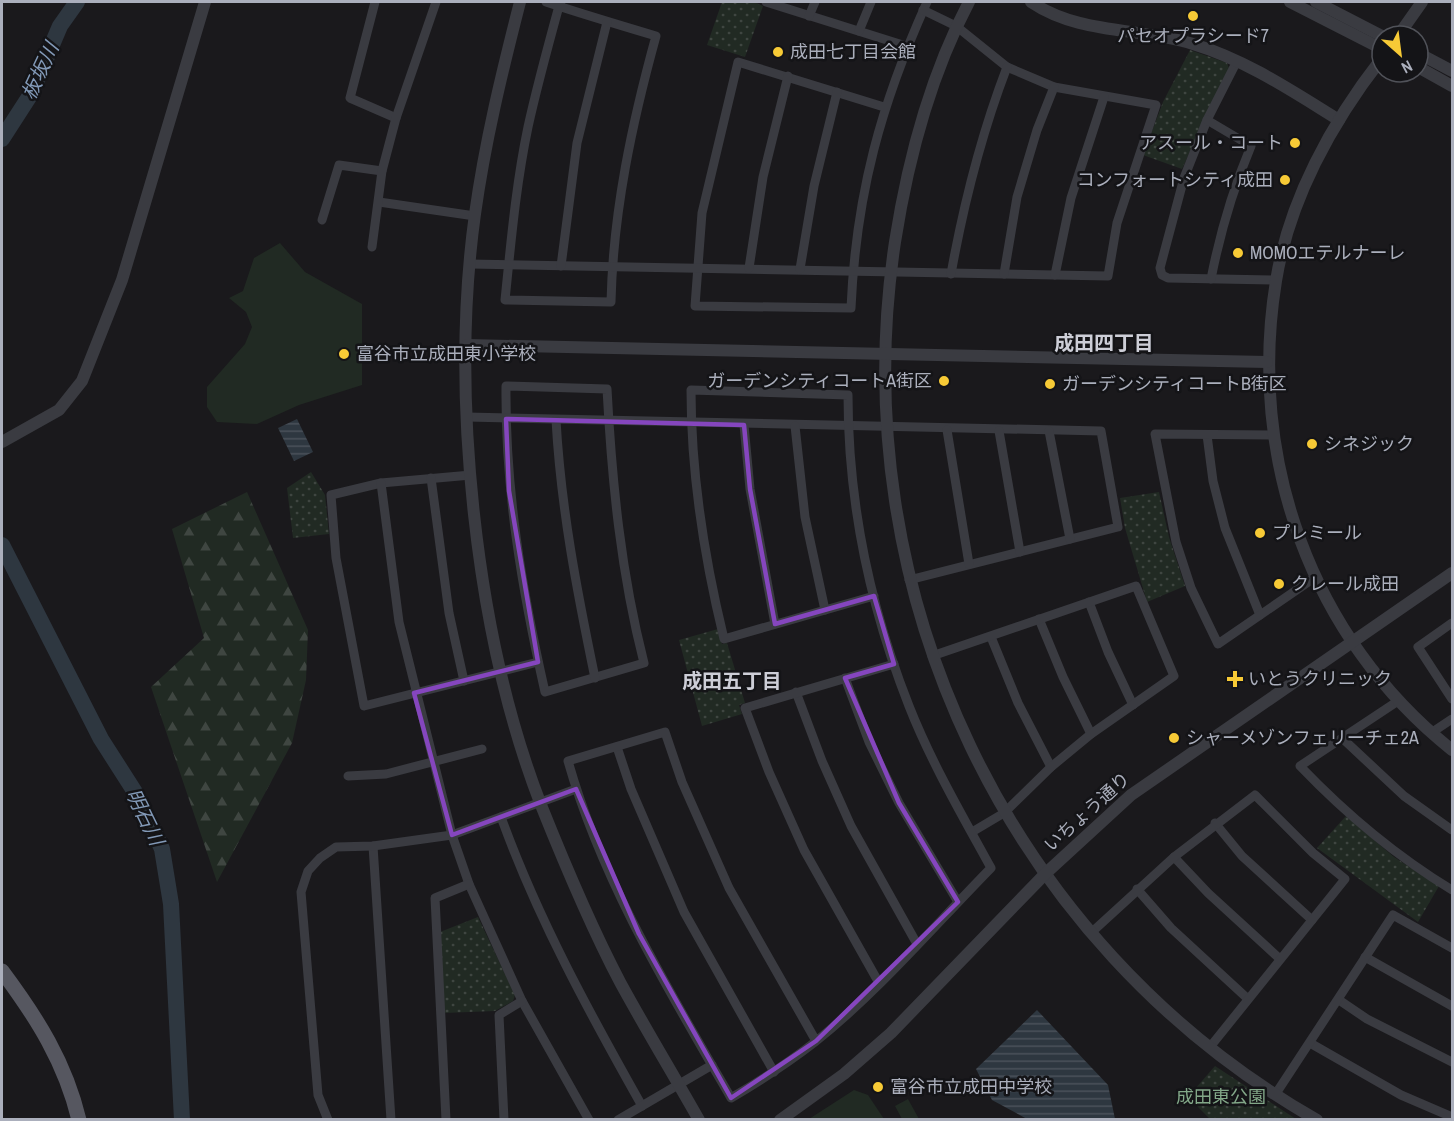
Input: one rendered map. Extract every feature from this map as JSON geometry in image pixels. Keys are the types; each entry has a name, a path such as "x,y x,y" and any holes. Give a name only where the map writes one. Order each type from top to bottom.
{"main road":[{"path":"2,971 54,1048 72,1090 79,1119"}],"street":[{"path":"2,442 59,410 82,381 122,280 205,2"},
{"path":"375,2 350,98 396,118"},
{"path":"372,247 382,171 396,118 436,2"},
{"path":"520,2 491,120 475,216 470,264 467,417 482,568 502,672 519,738 540,803 575,888 605,952 699,1119"},
{"path":"546,2 560,4 607,22 656,36 627,150 612,266 611,302 505,300 528,129 560,4"},
{"path":"766,2 906,46"},
{"path":"809,16 815,2"},
{"path":"858,31 871,2"},
{"path":"969,2 956,26 917,137 902,200 891,272 884,353 886,428 894,501 909,580 932,656 968,745 1004,813 1046,873 1092,932 1150,994 1210,1047 1275,1095 1317,1119"},
{"path":"1031,2 1049,14 1081,25 1192,43 1237,61 1339,120"},
{"path":"1290,2 1370,43"},
{"path":"1316,2 1370,30"},
{"path":"1406,24 1422,2"},
{"path":"470,264 561,266 612,266 696,268 800,269 853,273 1108,276 1117,223 1156,105 1054,87 1007,67 956,26 925,6 906,46 884,106 863,194 853,273 851,308 695,306 696,268 706,194 738,62 884,106"},
{"path":"561,266 577,143 607,22"},
{"path":"1430,59 1452,71"},
{"path":"1237,61 1207,120 1184,178 1160,268 1162,275 1168,278 1276,280"},
{"path":"951,274 964,201 985,123 1007,67"},
{"path":"1430,74 1452,86"},
{"path":"1370,75 1339,120 1300,198 1276,280 1267,362 1272,435 1288,508 1314,578 1351,642 1398,701 1452,750"},
{"path":"749,268 763,177 788,76"},
{"path":"1004,274 1017,197 1037,130 1054,87"},
{"path":"800,269 814,186 837,92"},
{"path":"1055,275 1071,198 1104,97"},
{"path":"1207,120 1251,146 1232,195 1217,244 1211,279"},
{"path":"322,220 339,165 382,171"},
{"path":"379,202 475,216"},
{"path":"467,345 1267,362"},
{"path":"506,386 607,389 612,483 620,546 631,611 644,663 545,692 526,609 511,502 506,419 506,386"},
{"path":"816,1041 729,888 682,782 665,732 568,761 576,789 639,934 731,1098 774,1072 816,1041 879,983 992,868 932,758 909,706 894,664 874,596 855,510 848,428 848,395 691,390 691,423 701,533 724,639 874,596"},
{"path":"467,417 848,428 1101,431 1118,527 909,580"},
{"path":"556,420 560,488 569,553 595,678"},
{"path":"744,425 750,489 775,624"},
{"path":"795,426 806,517 825,610"},
{"path":"947,430 969,564"},
{"path":"999,430 1020,552"},
{"path":"1049,431 1061,503 1070,539"},
{"path":"1272,435 1155,434 1176,542 1191,588 1218,644 1314,578"},
{"path":"1207,435 1213,481 1225,528 1260,615"},
{"path":"471,475 381,483 331,495 336,558 364,706 538,662"},
{"path":"431,478 449,613 464,681"},
{"path":"381,483 397,610 414,693 452,835 469,884 522,1001 589,1119"},
{"name":"いちょう通り","path":"780,1119 844,1074 884,1039 1046,873 1131,795 1452,573"},
{"path":"932,656 1136,586 1174,676 1091,734 1051,767 1004,813 972,832"},
{"path":"1089,602 1108,652 1133,705"},
{"path":"1040,619 1063,677 1091,734"},
{"path":"1452,623 1418,647 1452,699"},
{"path":"991,637 1018,703 1051,767"},
{"path":"879,983 804,850 769,772 745,708 894,664"},
{"path":"845,678 869,742 899,803 958,902"},
{"path":"796,692 822,761 851,826 917,944"},
{"path":"1398,701 1300,766 1332,799 1398,856 1452,890"},
{"path":"1431,733 1452,719"},
{"path":"1342,738 1404,795 1452,830"},
{"path":"617,747 631,789 684,912 774,1072"},
{"path":"348,776 386,774 433,764 482,749"},
{"path":"328,1119 318,1095 302,892 308,871 320,858 336,847 373,846 452,835 576,789"},
{"path":"1092,932 1174,856 1255,795 1313,853 1345,879 1210,1047"},
{"path":"501,818 552,940 642,1106"},
{"path":"1215,823 1242,856 1312,920"},
{"path":"373,846 391,1119"},
{"path":"1174,856 1208,893 1280,959"},
{"path":"446,1119 435,898 469,884"},
{"path":"1137,889 1171,928 1248,999"},
{"path":"1275,1095 1393,915 1452,948"},
{"path":"1365,957 1452,1006"},
{"path":"1339,1000 1367,1019 1452,1062"},
{"path":"504,1119 499,1015 522,1001"},
{"path":"1310,1043 1401,1095 1452,1117"},
{"path":"618,1119 712,1065"}],"highlighted area":[{"path":"506,419 744,425 750,489 775,624 874,596 894,664 845,678 899,803 958,902 816,1041 731,1098 639,934 576,789 452,835 414,693 538,662 509,491"}],"green space":[{"path":"722,2 754,2 763,6 745,57 707,45"},
{"path":"1190,50 1227,63 1229,68 1182,169 1143,155 1163,102"},
{"path":"280,243 305,272 362,304 362,385 299,405 257,424 217,422 207,407 207,387 245,344 252,327 246,312 229,298 243,291 254,258"},
{"path":"311,472 325,495 329,534 293,538 287,488"},
{"path":"247,492 308,630 306,680 292,743 217,882 151,687 204,638 172,529"},
{"path":"1159,492 1169,537 1185,586 1147,602 1125,528 1120,498"},
{"path":"718,629 722,644 727,643 745,703 739,705 742,714 702,726 679,640"},
{"path":"1346,816 1394,857 1439,886 1418,922 1317,848"},
{"path":"478,917 515,995 513,1001 495,1011 444,1013 440,932"},
{"name":"成田東公園","path":"1215,1066 1296,1119 1210,1119 1188,1097"},
{"path":"854,1090 868,1095 884,1119 809,1119"},
{"path":"908,1099 919,1119 902,1119 895,1106"}],"shaded area":[{"path":"297,419 313,452 294,461 278,428"},
{"path":"1037,1010 1108,1085 1115,1119 1027,1119 992,1100 976,1069"}],"waterway":[{"name":"板坂川","path":"2,139 31,94 60,26 77,2"},
{"name":"明石川","path":"2,545 101,739 140,800 162,849 171,904 182,1120"}],"place":[{"name":"パセオプラシード7","path":"1193,16"},
{"name":"成田七丁目会館","path":"778,52"},
{"name":"アスール・コート","path":"1295,143"},
{"name":"コンフォートシティ成田","path":"1285,180"},
{"name":"MOMOエテルナーレ","path":"1238,253"},
{"name":"富谷市立成田東小学校","path":"344,354"},
{"name":"ガーデンシティコートA街区","path":"944,381"},
{"name":"ガーデンシティコートB街区","path":"1050,384"},
{"name":"シネジック","path":"1312,444"},
{"name":"プレミール","path":"1260,533"},
{"name":"クレール成田","path":"1279,584"},
{"name":"いとうクリニック","path":"1235,679"},
{"name":"シャーメゾンフェリーチェ2A","path":"1174,738"},
{"name":"富谷市立成田中学校","path":"878,1087"}],"district":[{"name":"成田四丁目","path":"1104,343"},
{"name":"成田五丁目","path":"732,681"}]}
